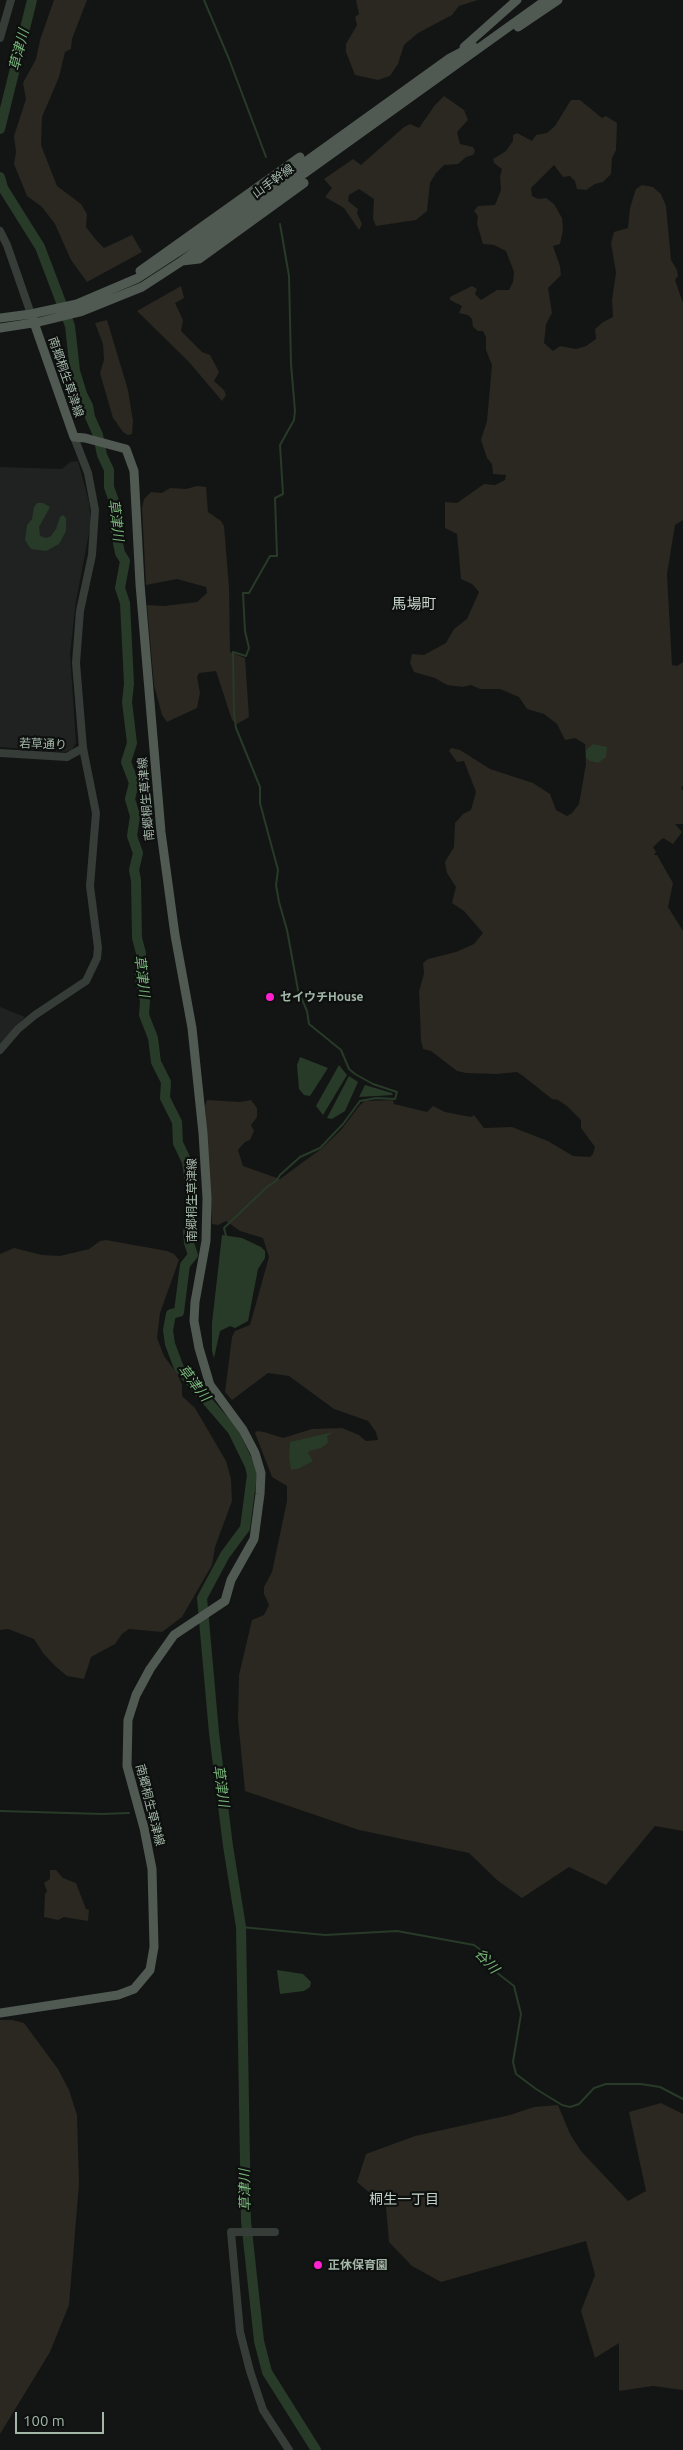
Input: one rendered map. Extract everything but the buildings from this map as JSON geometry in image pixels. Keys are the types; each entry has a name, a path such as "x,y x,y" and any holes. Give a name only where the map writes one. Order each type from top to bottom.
{"main road":[{"path":"450,58 517,0"},
{"name":"山手幹線","path":"79,308 201,242 311,163 450,58 534,12 546,0"},
{"path":"439,76 534,12 558,0"},
{"name":"山手幹線","path":"311,163 510,25"},
{"path":"201,242 223,210 300,157"},
{"path":"201,242 238,231 304,183"},
{"name":"山手幹線","path":"32,319 79,308 142,287 182,261 201,242"},
{"path":"0,318 32,319"},
{"path":"0,328 32,319"},
{"name":"南郷桐生草津線","path":"0,2013 118,1995 134,1989 150,1970 154,1947 152,1868 144,1828 127,1766 128,1720 136,1694 150,1669 174,1635 226,1601 231,1580 254,1539 258,1526 260,1473 255,1453 243,1430 210,1385 199,1348 194,1321 195,1302 206,1241 203,1133 192,1028 175,935 161,832 140,594 134,470 126,449 85,438 74,438 32,319"}],"street":[{"path":"0,38 11,0"},
{"path":"0,231 7,245 32,319"},
{"path":"0,1050 18,1029 35,1015 86,981 97,958 98,948 90,886 96,813 83,748 76,663 80,611 92,555 95,510 88,473 74,438"},
{"name":"若草通り","path":"0,753 68,757 83,748"},
{"path":"273,2232 231,2232 240,2332 244,2350 263,2410 289,2450"}],"shaded area":[{"path":"54,0 87,0 72,39 71,49 65,52 59,77 42,117 41,145 57,186 81,204 87,214 86,227 97,241 104,248 132,235 142,252 87,282 71,260 55,224 42,207 27,196 14,164 16,152 14,136 26,99 23,83 36,59 40,40"},
{"path":"356,0 478,0 459,6 452,15 418,33 404,45 398,64 390,76 378,80 355,75 346,52 346,44 357,25 355,17 359,14"},
{"path":"444,96 464,110 468,120 457,132 460,144 473,147 475,151 473,155 466,157 458,164 444,165 436,173 430,183 427,211 416,220 376,226 373,219 374,199 359,189 349,195 348,201 358,209 357,213 362,224 359,230 344,208 325,197 332,188 324,179 353,159 361,165 404,127 410,124 419,128 435,105"},
{"path":"571,100 580,100 602,118 606,116 617,123 616,150 612,158 611,174 603,182 595,184 586,190 577,189 575,181 570,176 563,177 554,165 531,188 532,196 538,199 546,198 554,204 562,218 563,230 560,244 553,246 561,275 548,288 552,313 546,324 544,343 553,351 560,346 576,349 586,346 596,339 595,329 613,317 612,300 616,273 611,243 614,232 628,228 630,208 636,189 642,185 653,187 661,194 666,206 671,260 677,270 678,276 675,280 683,303 683,520 675,525 667,574 672,665 677,666 683,662 683,785 681,789 683,790 683,824 675,824 682,832 673,844 663,838 653,847 656,852 654,855 657,855 673,883 668,907 683,931 683,1831 655,1826 606,1885 569,1867 522,1898 497,1880 469,1853 359,1830 245,1791 238,1720 239,1675 252,1620 264,1615 269,1605 264,1594 264,1587 272,1572 287,1501 287,1486 272,1477 255,1433 257,1431 264,1432 283,1438 312,1429 342,1428 359,1435 366,1441 378,1440 376,1432 368,1421 334,1409 289,1376 268,1373 232,1400 225,1392 232,1337 235,1331 250,1325 269,1257 263,1238 240,1231 226,1221 218,1225 212,1224 205,1106 207,1100 240,1102 251,1100 257,1108 257,1117 251,1125 254,1131 250,1140 245,1142 238,1150 243,1166 280,1179 321,1149 341,1130 365,1101 393,1100 394,1104 427,1112 433,1106 445,1112 471,1117 474,1115 484,1128 512,1127 548,1141 573,1156 590,1157 593,1154 595,1147 581,1128 581,1120 567,1106 558,1100 552,1099 517,1072 496,1074 457,1071 431,1051 423,1049 419,991 424,974 423,963 428,959 456,952 474,944 483,933 464,911 452,903 456,887 447,873 445,862 454,847 455,823 463,814 471,810 476,792 464,761 457,762 449,751 451,748 460,750 490,769 533,783 550,794 556,810 567,816 579,804 586,764 585,744 575,738 565,740 557,724 544,714 527,709 519,697 500,689 480,689 471,685 463,687 447,685 435,678 414,672 410,663 412,654 424,655 446,643 454,629 467,619 479,592 472,584 461,579 457,534 445,528 445,502 457,503 484,484 495,485 505,480 506,475 493,474 492,464 487,458 481,440 487,421 492,365 486,350 486,337 483,331 478,331 473,327 472,319 468,315 459,313 462,306 450,300 450,297 472,286 477,289 475,294 481,300 497,290 509,290 513,282 514,272 506,251 494,245 483,244 477,224 478,216 474,211 478,206 495,205 501,190 500,177 502,169 494,163 493,159 506,151 513,141 513,135 517,133 532,141 536,135 547,133 555,126"},
{"path":"181,286 184,298 175,303 183,320 181,331 202,352 210,355 219,372 214,381 224,390 226,395 222,401 189,362 137,311"},
{"path":"107,320 128,390 133,421 132,434 128,435 123,432 113,418 100,373 104,360 103,344 95,323"},
{"path":"78,461 89,502 91,523 76,601 70,654 76,743 72,750 65,752 0,747 0,467 62,469 70,462"},
{"path":"197,486 206,487 208,512 221,521 224,526 229,587 230,652 245,658 249,717 237,724 232,720 216,671 199,673 197,677 200,693 197,708 167,722 162,715 154,685 147,605 164,606 197,602 207,593 206,587 177,579 146,585 142,508 144,499 151,492 162,493 170,488 186,489"},
{"path":"37,503 43,503 50,507 39,527 40,536 47,538 51,536 56,529 60,517 63,515 66,518 66,531 59,544 46,551 31,549 25,540 27,525 32,519 34,507"},
{"path":"593,744 607,747 606,757 598,763 586,758 586,750"},
{"path":"0,1007 25,1017 0,1044"},
{"path":"300,1057 328,1068 310,1096 304,1095 299,1089 297,1065"},
{"path":"339,1065 347,1075 323,1115 316,1106"},
{"path":"349,1076 358,1082 345,1111 332,1119 327,1118"},
{"path":"365,1085 392,1093 393,1095 359,1097"},
{"path":"222,1235 242,1238 261,1247 265,1251 265,1258 258,1269 248,1321 235,1328 230,1326 220,1331 214,1358 212,1351 212,1323"},
{"path":"106,1240 167,1251 174,1254 179,1260 160,1313 157,1338 164,1356 178,1375 182,1385 182,1396 195,1408 226,1461 231,1479 232,1501 215,1547 212,1565 182,1617 162,1632 129,1629 122,1634 115,1644 91,1657 84,1679 67,1676 43,1653 34,1639 8,1629 0,1630 0,1254 14,1248 42,1255 60,1256 89,1249 100,1241"},
{"path":"333,1432 327,1436 328,1443 321,1448 309,1451 308,1453 313,1461 300,1468 291,1470 289,1457 290,1442"},
{"path":"50,1870 56,1870 63,1878 76,1883 86,1909 89,1910 88,1921 64,1917 58,1920 44,1917 45,1894 47,1891 44,1883 50,1879"},
{"path":"277,1970 303,1974 311,1982 310,1987 304,1991 280,1994"},
{"path":"0,2020 24,2023 58,2069 69,2090 77,2115 79,2184 69,2305 50,2352 0,2434"},
{"path":"661,2103 683,2114 683,2390 653,2386 619,2391 619,2343 595,2358 581,2311 595,2275 586,2241 441,2282 412,2266 389,2242 386,2207 357,2182 366,2154 415,2136 510,2115 534,2107 558,2105 570,2134 581,2151 628,2201 646,2191 629,2112"}],"waterway":[{"name":"草津川","path":"0,129 32,0"},
{"path":"204,0 229,59 266,157"},
{"name":"草津川","path":"0,177 3,188 40,247 70,326 75,371 98,435 102,455 109,470 109,487 116,507 115,528 120,553 125,561 120,588 125,603 129,684 127,702 132,743 126,762 134,783 130,799 135,816 132,836 138,853 134,870 136,880 137,938 141,953 140,979 145,1001 144,1015 153,1038 156,1062 166,1082 165,1098 177,1122 178,1143 187,1162 193,1206 188,1232 193,1255 185,1265 179,1312 171,1314 168,1330 170,1344 179,1368 233,1431 250,1466 252,1475 245,1528 225,1555 202,1598 214,1733 228,1846 241,1927 246,2221 259,2341 267,2372 316,2450"},
{"path":"226,1236 224,1228 300,1157 320,1148 343,1124 360,1101 376,1098 395,1099 397,1092 373,1084 355,1074 349,1069 341,1050 309,1024 307,1011 298,990 287,930 279,902 276,885 278,870 260,803 260,787 236,728 234,714 233,652 246,656 249,648 245,631 243,593 249,593 270,556 277,556 275,498 283,494 280,445 294,420 295,411 291,364 289,276 280,224"},
{"path":"0,1811 129,1813"},
{"name":"谷川","path":"241,1927 325,1935 397,1931 474,1945 481,1950 496,1972 514,1986 521,2014 513,2062 516,2074 536,2089 562,2105 570,2107 579,2104 594,2088 606,2084 641,2084 660,2087 683,2099"}],"place":[{"name":"セイウチHouse","path":"270,997"},
{"name":"正休保育園","path":"318,2265"}],"district":[{"name":"馬場町","path":"414,604"},
{"name":"桐生一丁目","path":"404,2199"}]}
